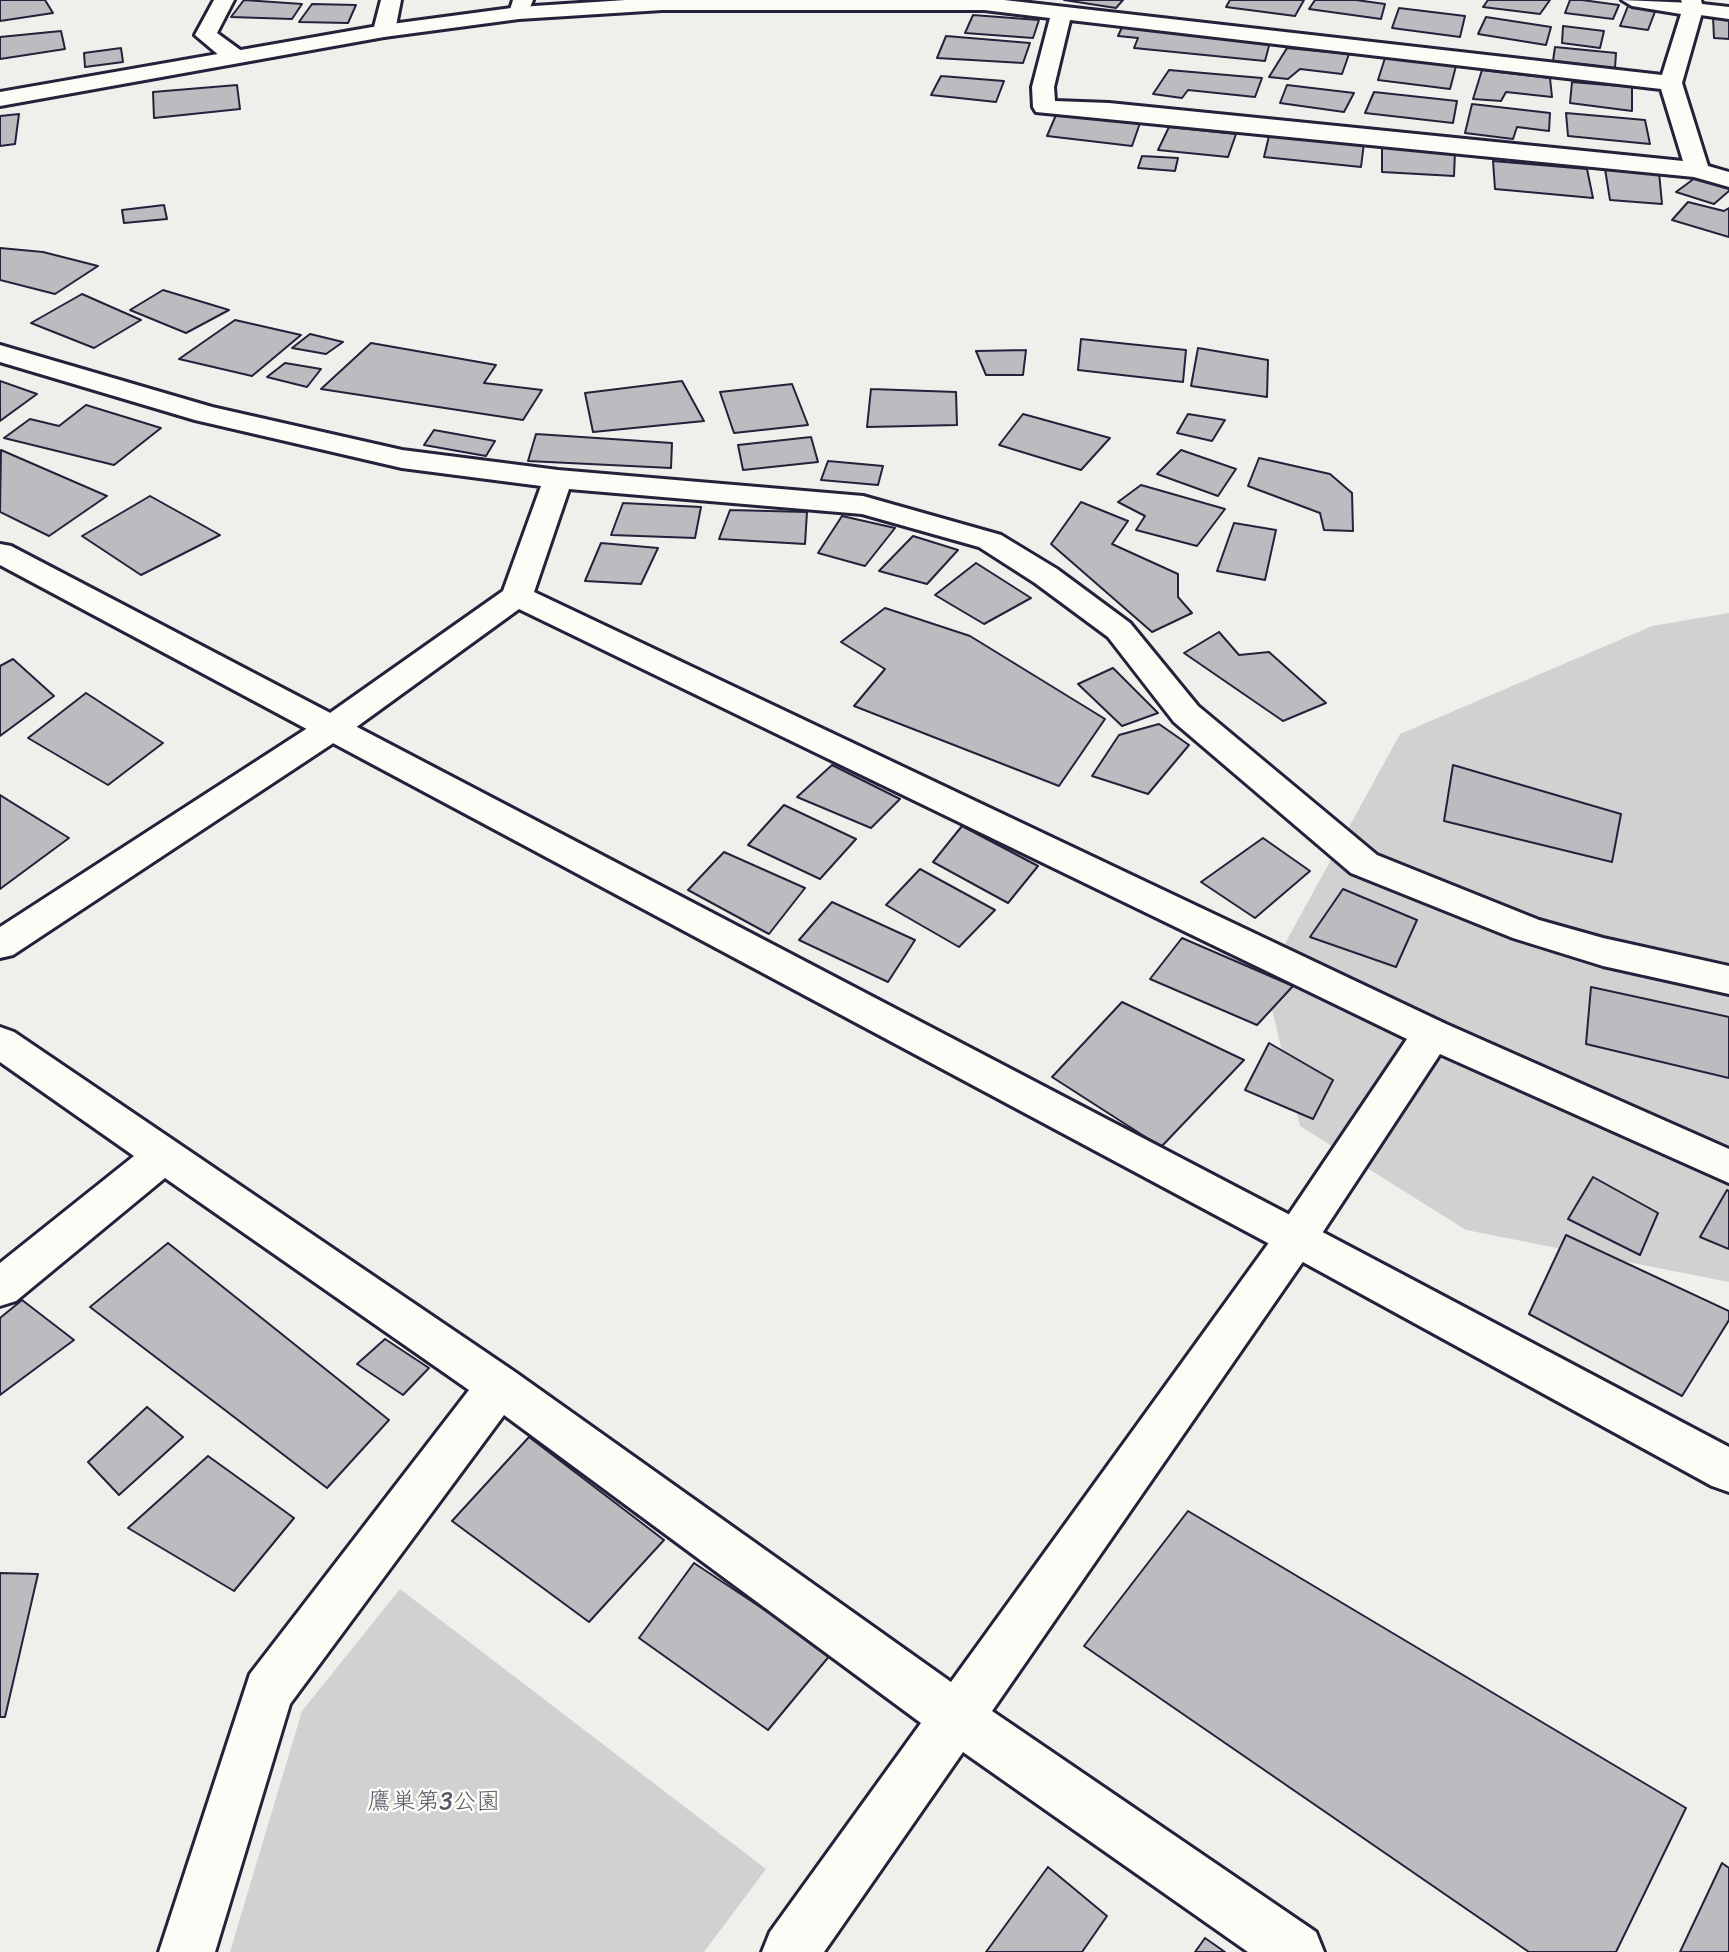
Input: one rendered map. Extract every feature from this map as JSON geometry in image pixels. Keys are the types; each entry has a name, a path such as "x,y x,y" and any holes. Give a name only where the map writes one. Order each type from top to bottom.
{"street":[{"path":"224,0 206,35 235,57"},
{"path":"384,32 391,0"},
{"path":"1632,0 1692,4 1729,13"},
{"path":"0,99 521,6 663,2 984,2 1167,27 1671,83"},
{"path":"1692,4 1671,83 1697,170"},
{"path":"1062,12 1043,87 1044,107 1109,110 1697,170 1729,180"},
{"path":"0,353 274,432 402,459 558,479 863,505 931,521 990,541 1068,590 1119,630 1186,714 1364,864 1526,929 1602,952 1729,980"},
{"path":"0,944 332,728 517,596 558,479"},
{"path":"0,553 1296,1238 1729,1471"},
{"path":"517,596 1432,1034 1729,1167"},
{"path":"790,1952 1296,1238 1432,1034"},
{"path":"0,1042 499,1386 955,1716 1296,1952"},
{"path":"0,1288 163,1156"},
{"path":"187,1952 268,1692 499,1386"}],"green space":[{"path":"1729,613 1729,1282 1466,1230 1300,1126 1265,980 1400,734 1652,626"},
{"name":"鷹巣第3公園","path":"400,1589 766,1869 704,1952 230,1952 302,1711"}],"building":[{"path":"0,0 45,0 53,13 0,21"},
{"path":"244,0 302,4 292,19 231,17"},
{"path":"1064,0 1123,0 1116,8"},
{"path":"1230,0 1304,0 1295,16 1226,7"},
{"path":"1315,0 1356,0 1385,4 1381,19 1309,9"},
{"path":"1488,0 1550,0 1540,14 1483,7"},
{"path":"1570,0 1619,5 1613,19 1565,13"},
{"path":"312,4 356,5 348,23 299,22"},
{"path":"1628,6 1656,9 1648,30 1620,26"},
{"path":"1399,8 1465,16 1460,37 1392,28"},
{"path":"973,15 1039,20 1033,38 965,33"},
{"path":"1486,17 1551,27 1546,45 1478,34"},
{"path":"1713,17 1729,19 1729,39 1714,38"},
{"path":"1123,25 1270,42 1265,61 1134,48 1138,38 1118,36"},
{"path":"1563,26 1604,31 1600,48 1562,43"},
{"path":"61,31 65,49 0,59 0,37"},
{"path":"946,36 1030,43 1023,63 937,58"},
{"path":"1555,47 1616,53 1615,68 1553,61"},
{"path":"121,48 123,62 85,67 84,53"},
{"path":"1287,48 1349,54 1342,74 1300,69 1288,79 1269,77"},
{"path":"1385,58 1456,66 1450,89 1378,80"},
{"path":"1169,70 1262,78 1255,97 1188,90 1182,98 1153,94"},
{"path":"1482,70 1550,78 1552,97 1506,92 1501,101 1473,99"},
{"path":"941,76 1004,81 996,102 931,95"},
{"path":"1572,82 1632,87 1632,111 1570,103"},
{"path":"237,85 240,109 154,118 153,92"},
{"path":"1287,85 1354,93 1344,112 1280,103"},
{"path":"1374,92 1457,101 1453,123 1365,113"},
{"path":"1472,104 1550,113 1549,131 1517,127 1513,139 1465,133"},
{"path":"1566,113 1645,120 1650,144 1568,136"},
{"path":"19,114 15,144 0,146 0,116"},
{"path":"1056,115 1140,123 1132,146 1047,136"},
{"path":"1169,127 1236,134 1228,157 1158,150"},
{"path":"1269,136 1364,143 1361,167 1264,157"},
{"path":"1382,147 1455,152 1454,176 1382,172"},
{"path":"1142,156 1178,158 1175,171 1138,168"},
{"path":"1493,161 1587,169 1593,198 1495,189"},
{"path":"1605,169 1659,172 1662,204 1610,200"},
{"path":"1699,175 1729,185 1729,191 1714,204 1676,192"},
{"path":"1688,202 1724,211 1729,208 1729,237 1672,220"},
{"path":"164,205 167,219 124,223 122,210"},
{"path":"0,248 43,252 98,266 55,294 0,280"},
{"path":"163,290 229,310 186,333 130,310"},
{"path":"82,294 141,320 94,348 31,323"},
{"path":"235,320 301,335 252,376 179,359"},
{"path":"310,334 343,342 326,354 292,348"},
{"path":"1081,339 1186,350 1183,382 1078,370"},
{"path":"371,343 496,365 484,383 542,390 523,420 321,389"},
{"path":"1198,348 1268,360 1267,397 1191,386"},
{"path":"1026,350 1023,375 986,375 976,351"},
{"path":"285,363 321,369 307,387 267,377"},
{"path":"0,381 37,394 0,421"},
{"path":"682,381 704,421 593,432 585,393"},
{"path":"792,384 808,425 734,433 720,392"},
{"path":"871,389 956,392 957,425 867,427"},
{"path":"86,405 161,428 114,465 4,438 30,419 59,426"},
{"path":"1023,414 1110,438 1081,470 999,445"},
{"path":"1188,414 1225,420 1212,441 1177,433"},
{"path":"434,430 495,441 486,456 424,445"},
{"path":"536,434 672,443 671,468 528,461"},
{"path":"811,437 818,462 743,470 738,445"},
{"path":"1,450 107,496 49,536 0,512"},
{"path":"1181,450 1236,469 1218,496 1157,474"},
{"path":"1259,458 1330,474 1352,493 1353,531 1324,530 1320,513 1248,486"},
{"path":"828,461 883,466 878,485 821,480"},
{"path":"1141,485 1225,509 1197,546 1136,530 1145,516 1118,502"},
{"path":"150,496 220,535 141,575 82,536"},
{"path":"1081,502 1128,521 1112,544 1178,574 1178,597 1192,613 1152,632 1051,544"},
{"path":"623,503 701,507 695,538 611,535"},
{"path":"730,510 807,512 805,544 719,539"},
{"path":"842,516 895,528 865,566 818,553"},
{"path":"1234,523 1276,530 1265,580 1217,571"},
{"path":"913,536 958,550 927,584 879,571"},
{"path":"601,543 658,548 641,584 585,581"},
{"path":"976,563 1031,598 984,624 935,595"},
{"path":"885,608 970,636 1105,719 1059,786 854,706 885,669 841,642"},
{"path":"1219,632 1239,655 1269,652 1326,703 1283,721 1184,653"},
{"path":"13,659 54,696 0,736 0,666"},
{"path":"1113,668 1158,713 1122,726 1078,684"},
{"path":"86,693 163,743 108,785 28,738"},
{"path":"1159,724 1189,745 1148,794 1092,776 1119,735"},
{"path":"832,765 900,799 871,828 797,797"},
{"path":"1453,765 1621,814 1612,862 1444,821"},
{"path":"0,795 69,838 0,889"},
{"path":"784,805 856,839 820,879 748,845"},
{"path":"962,826 1038,866 1008,903 933,862"},
{"path":"1263,838 1310,871 1255,918 1201,882"},
{"path":"724,852 805,888 769,934 688,890"},
{"path":"920,869 995,910 959,947 886,905"},
{"path":"1343,889 1417,920 1396,967 1310,937"},
{"path":"832,902 915,940 888,982 799,940"},
{"path":"1182,938 1293,986 1257,1025 1150,979"},
{"path":"1591,987 1729,1017 1729,1078 1586,1044"},
{"path":"1122,1002 1244,1060 1161,1147 1052,1077"},
{"path":"1269,1043 1333,1080 1313,1119 1245,1090"},
{"path":"1593,1177 1658,1213 1640,1255 1568,1219"},
{"path":"1727,1190 1729,1191 1729,1249 1700,1237"},
{"path":"1566,1235 1729,1311 1729,1320 1682,1396 1529,1314"},
{"path":"168,1243 389,1420 327,1488 90,1307"},
{"path":"22,1300 74,1340 0,1395 0,1318"},
{"path":"385,1339 429,1368 403,1395 357,1364"},
{"path":"147,1407 183,1437 119,1495 88,1462"},
{"path":"529,1437 664,1540 589,1622 452,1521"},
{"path":"208,1456 294,1518 234,1591 128,1528"},
{"path":"1188,1511 1686,1808 1616,1952 1529,1952 1084,1646"},
{"path":"694,1563 831,1654 768,1730 639,1638"},
{"path":"0,1573 38,1574 5,1717 0,1717"},
{"path":"1722,1863 1729,1868 1729,1952 1680,1952"},
{"path":"1048,1867 1107,1916 1082,1952 986,1952"},
{"path":"1205,1938 1225,1952 1195,1952"}]}
